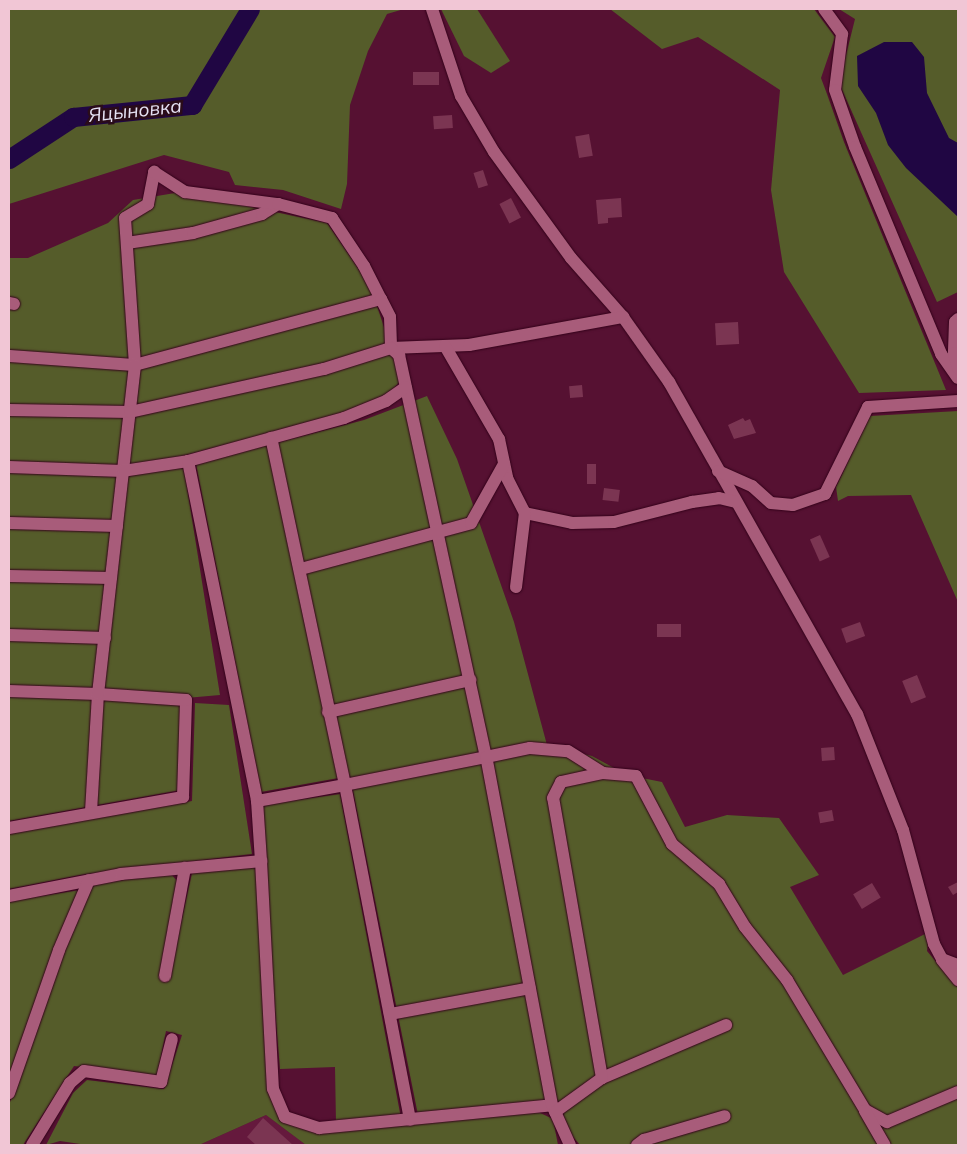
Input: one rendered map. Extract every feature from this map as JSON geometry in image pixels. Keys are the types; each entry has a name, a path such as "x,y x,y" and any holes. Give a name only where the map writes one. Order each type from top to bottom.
{"street":[{"path":"432,9 461,96 494,152 571,258 623,317 668,382 857,714 903,830 934,944 942,959 958,980"},
{"path":"824,9 842,34 835,90 855,147 941,354 958,378"},
{"path":"91,813 98,694 135,365 126,218 148,204 154,172 185,192 278,204 332,218 364,266 390,317 391,348 399,356 439,533 486,757 554,1109 570,1145"},
{"path":"127,243 193,233 262,214 278,204"},
{"path":"9,356 135,365 381,299"},
{"path":"9,410 130,412 324,369 391,348 469,345 623,317"},
{"path":"958,319 955,322 954,353 958,368"},
{"path":"445,346 499,439 507,478 525,513 516,587"},
{"path":"9,467 124,471 188,460 344,418 386,401 406,386"},
{"path":"718,471 752,486 772,503 793,505 825,494 868,407 958,401"},
{"path":"271,438 301,568 410,1120"},
{"path":"188,460 257,801 273,1089 286,1117 320,1128 554,1109 602,1078 726,1025"},
{"path":"301,568 471,523 504,464"},
{"path":"525,513 572,523 614,522 692,502 719,498 736,502"},
{"path":"9,523 117,526"},
{"path":"9,576 111,578"},
{"path":"9,635 105,638"},
{"path":"328,712 470,680"},
{"path":"9,691 98,694 186,700 183,797 9,828"},
{"path":"257,801 530,748 568,751 603,773"},
{"path":"602,1078 553,798 562,782 603,773 636,776 672,844 719,884 745,927 787,980 885,1145"},
{"path":"9,896 89,880 261,861"},
{"path":"164,976 186,868"},
{"path":"9,1093 59,950 89,880"},
{"path":"942,959 958,965"},
{"path":"390,1014 530,988"},
{"path":"32,1145 70,1083 84,1071 161,1082 172,1040"},
{"path":"865,1110 886,1122 958,1092"},
{"path":"637,1145 644,1140 725,1116"}],"shaded area":[{"path":"884,42 912,42 924,57 927,93 949,138 958,143 958,217 906,168 888,145 876,113 858,86 857,56"},
{"path":"266,1115 306,1145 199,1145"}],"green space":[{"path":"9,9 404,9 387,14 368,51 350,105 347,184 341,209 283,190 235,185 229,172 164,155 9,204"},
{"path":"441,9 477,9 510,61 491,73 464,56"},
{"path":"610,9 814,9 835,37 821,78 844,142 946,390 859,393 784,272 771,190 780,90 698,37 662,49"},
{"path":"839,9 958,9 958,292 937,302 839,83 855,19"},
{"path":"181,192 327,223 371,287 401,380 390,393 361,410 182,456 220,695 186,698 181,790 9,821 9,258 28,258 108,223 133,200"},
{"path":"427,396 457,459 514,622 547,745 592,756 627,775 662,782 685,827 727,815 779,818 819,875 790,887 843,975 929,932 927,951 958,988 958,1145 580,1145 567,1130 561,1105 418,1115 350,776 261,792 196,464 364,420"},
{"path":"958,411 958,602 911,495 848,496 838,501 836,487 870,416"},
{"path":"195,703 229,705 252,854 80,875 9,889 9,832 192,801"},
{"path":"340,794 401,1118 336,1124 335,1067 280,1069 263,869 262,805"},
{"path":"259,865 262,945 282,1118 315,1132 536,1111 553,1119 558,1145 306,1145 266,1115 199,1145 87,1145 60,1141 46,1145 73,1093 87,1080 164,1089 182,1035 166,1031 157,1076 74,1066 23,1145 9,1145 9,1105 71,933 93,884 171,874 177,881 171,930 159,978 168,982 192,873"},
{"path":"80,890 9,1078 9,901"}],"building":[{"path":"413,72 439,72 439,85 413,85"},
{"path":"452,115 453,128 434,129 433,116"},
{"path":"589,134 593,156 579,158 575,136"},
{"path":"483,170 488,185 478,188 473,173"},
{"path":"511,198 521,218 509,224 499,204"},
{"path":"621,198 622,217 608,218 608,223 598,224 596,200"},
{"path":"738,322 739,344 716,345 715,323"},
{"path":"582,385 583,397 570,398 569,386"},
{"path":"743,418 745,421 750,419 756,433 734,439 728,425"},
{"path":"587,464 596,464 596,484 587,484"},
{"path":"604,488 620,490 618,502 603,500"},
{"path":"820,535 830,557 820,561 810,539"},
{"path":"860,622 865,636 846,643 841,629"},
{"path":"657,624 681,624 681,637 657,637"},
{"path":"917,675 926,697 911,703 902,681"},
{"path":"834,747 835,760 822,761 821,748"},
{"path":"832,810 834,821 820,823 818,812"},
{"path":"958,882 958,892 953,895 948,887"},
{"path":"872,883 881,898 862,909 853,894"},
{"path":"263,1118 293,1145 256,1145 247,1137"}],"waterway":[{"name":"Яцыновка","path":"9,159 73,117 192,105 250,9"}]}
